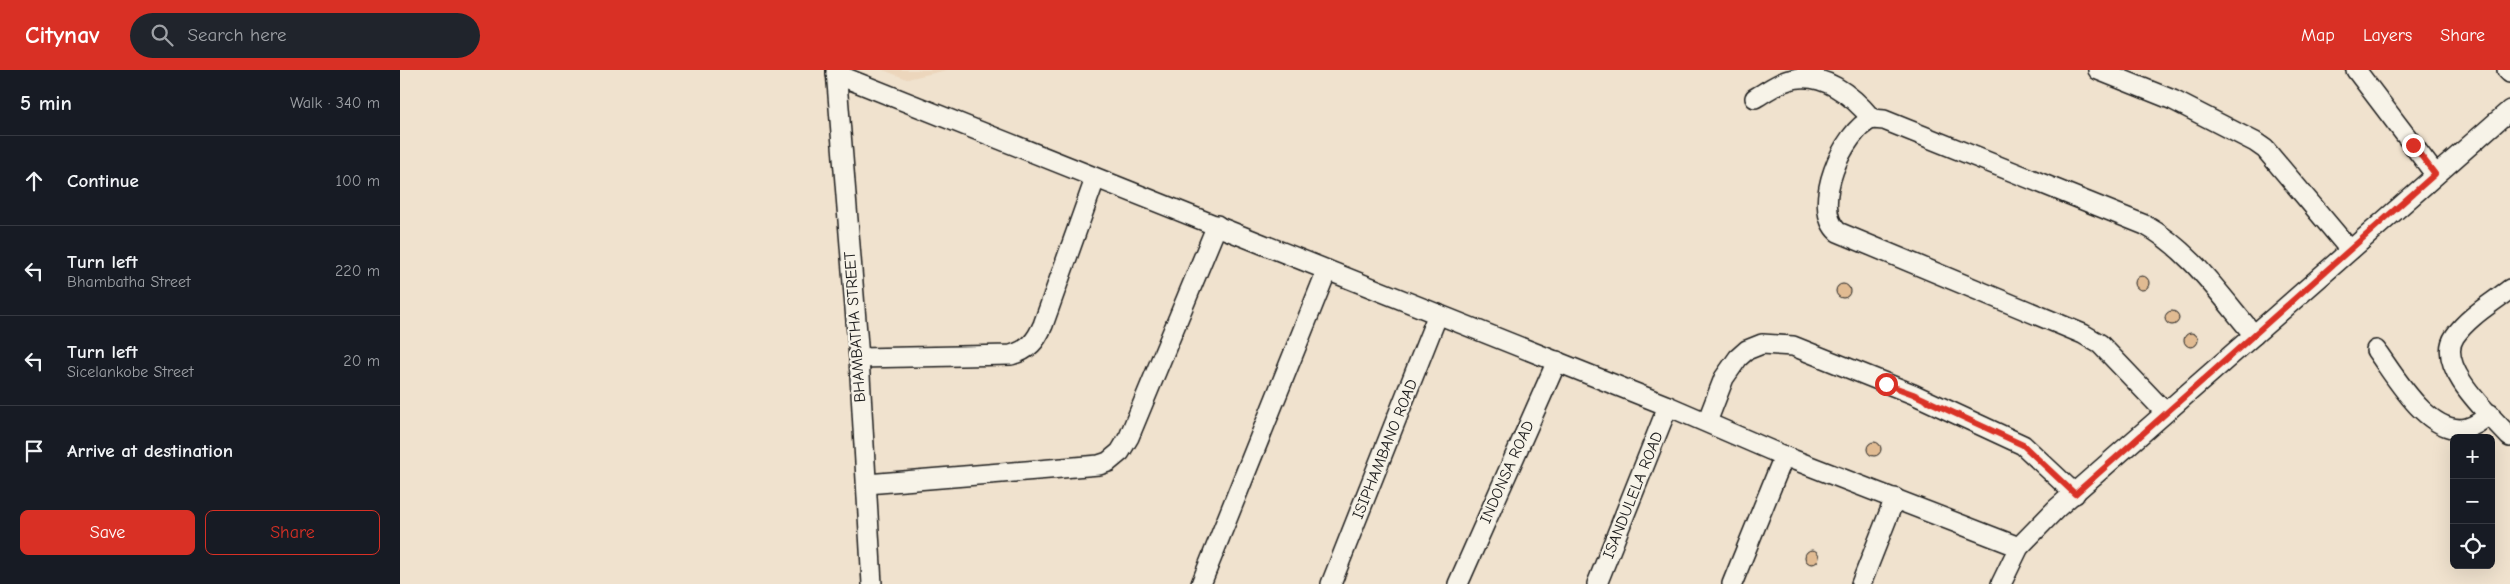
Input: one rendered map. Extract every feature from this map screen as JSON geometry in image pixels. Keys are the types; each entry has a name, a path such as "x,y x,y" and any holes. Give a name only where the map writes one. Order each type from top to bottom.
{"street":[{"path":"2098,70 2173,100 2266,149 2350,250"},
{"path":"2356,70 2435,174"},
{"path":"2507,70 2510,73"},
{"path":"836,72 1095,178 1557,361 1707,422 1784,456 2020,547"},
{"name":"BHAMBATHA STREET","path":"836,72 859,358 872,584"},
{"path":"1755,98 1788,80 1801,77 1815,79 1848,93 1872,119"},
{"path":"2001,584 2020,547 2056,509 2510,110"},
{"path":"2165,412 2100,344 2083,334 1848,238 1832,227 1827,215 1825,198 1834,172 1854,131 1872,119 1884,120 2150,228 2184,253 2254,335"},
{"path":"859,358 1011,355 1020,353 1033,344 1050,308 1095,178"},
{"path":"867,484 1099,465 1114,458 1129,437 1217,225"},
{"path":"1201,584 1328,270"},
{"path":"2510,289 2455,336 2449,347 2450,357 2457,374 2510,437"},
{"name":"ISIPHAMBANO ROAD","path":"1331,584 1438,314"},
{"path":"1707,422 1724,378 1738,358 1747,350 1762,344 1793,346 1913,394 2023,445 2075,494"},
{"path":"2376,350 2431,419 2448,428 2468,428 2490,414"},
{"name":"INDONSA ROAD","path":"1458,584 1557,361"},
{"name":"ISANDULELA ROAD","path":"1597,584 1668,406"},
{"path":"1732,584 1784,456"},
{"path":"1861,584 1896,498"}],"shaded area":[{"path":"883,70 947,70 907,79"}],"building":[{"path":"2142,276 2147,278 2149,283 2147,288 2142,290 2137,288 2135,283 2137,278"},
{"path":"1843,284 1848,286 1850,291 1848,296 1843,298 1838,296 1836,291 1838,286"},
{"path":"2172,311 2177,313 2179,318 2177,323 2172,325 2167,323 2165,318 2167,313"},
{"path":"2191,333 2196,335 2198,340 2196,345 2191,347 2186,345 2184,340 2186,335"},
{"path":"1874,442 1879,444 1881,449 1879,454 1874,456 1869,454 1867,449 1869,444"},
{"path":"1812,550 1817,552 1819,557 1817,562 1812,564 1807,562 1805,557 1807,552"}],"route":[{"path":"1886,384 1913,394 2023,445 2075,494 2435,174 2413,145"}]}
